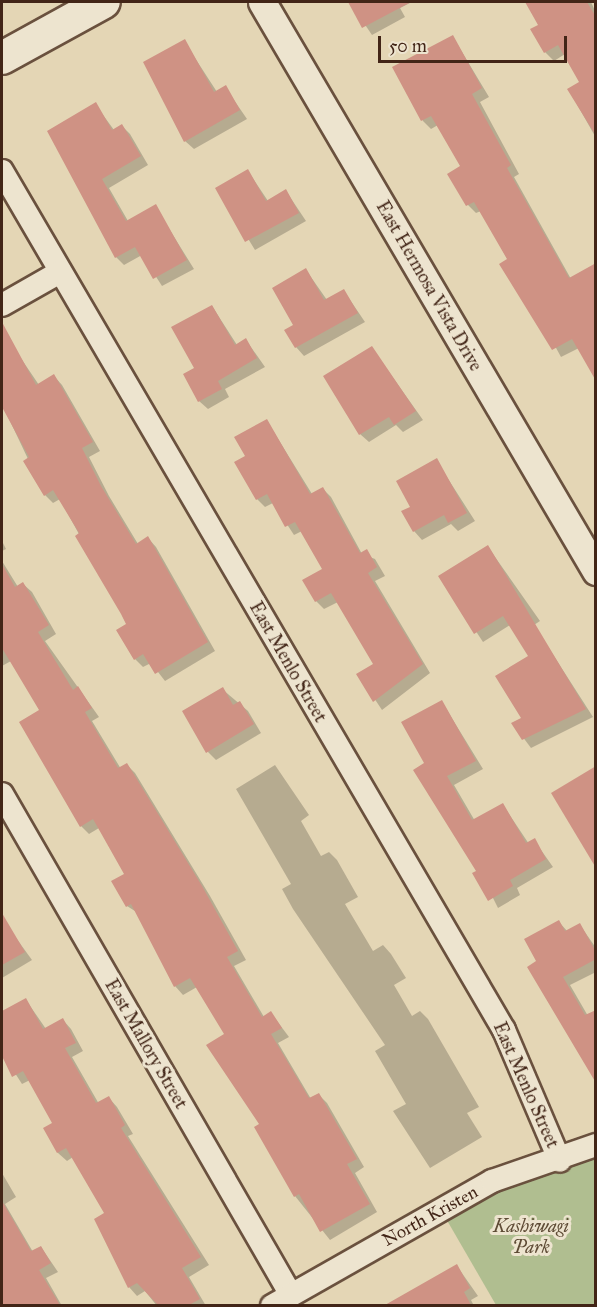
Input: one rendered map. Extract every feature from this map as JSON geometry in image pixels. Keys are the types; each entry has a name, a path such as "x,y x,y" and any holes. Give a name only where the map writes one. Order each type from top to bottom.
{"main road":[{"path":"2,58 104,2"}],"street":[{"name":"East Hermosa Vista Drive","path":"262,2 596,571"},
{"name":"East Menlo Street","path":"2,171 504,1030 560,1161"},
{"path":"2,305 60,272"},
{"name":"East Mallory Street","path":"2,794 281,1300"},
{"name":"North Kristen","path":"281,1300 492,1181 560,1161 596,1145"}],"green space":[{"name":"Kashiwagi Park","path":"595,1145 595,1305 496,1305 441,1210"}],"building":[{"path":"348,2 411,2 362,28"},
{"path":"525,2 587,2 596,17 596,136 567,89 579,82 558,45 544,53 530,29 538,25"},
{"path":"453,35 482,88 472,94 511,165 507,168 569,278 596,263 596,381 572,339 552,350 499,264 507,259 474,202 466,206 447,174 460,166 431,116 421,121 392,67"},
{"path":"185,39 214,92 226,85 240,110 184,142 143,62"},
{"path":"96,102 112,130 122,124 141,156 102,179 126,221 156,204 187,260 153,279 135,247 115,258 47,131"},
{"path":"248,169 266,201 286,189 299,213 245,242 215,188"},
{"path":"306,268 324,300 344,289 358,313 295,348 284,330 293,325 272,288"},
{"path":"212,305 235,345 246,338 257,358 218,381 222,389 198,402 183,374 194,368 171,327"},
{"path":"2,322 36,385 54,374 93,442 82,448 101,486 136,544 148,536 208,642 155,674 143,654 134,660 116,630 126,624 75,536 79,533 53,490 44,496 23,461 29,457 2,407"},
{"path":"372,346 416,411 394,425 389,417 359,435 323,376"},
{"path":"267,419 310,494 323,487 360,553 367,549 377,567 368,573 423,664 373,702 356,674 373,664 331,593 315,602 302,580 322,569 295,522 285,527 267,494 256,500 234,462 245,456 234,437"},
{"path":"437,458 467,513 448,523 444,515 413,532 401,511 410,507 396,481"},
{"path":"488,545 586,709 522,740 511,723 521,718 495,676 528,656 503,616 474,634 438,576"},
{"path":"2,564 15,587 23,582 49,625 38,632 73,690 78,686 92,708 85,712 118,768 127,763 202,886 238,951 227,957 262,1017 271,1011 282,1028 271,1034 309,1098 319,1093 357,1159 347,1164 370,1204 320,1232 299,1194 294,1197 254,1127 259,1124 206,1045 224,1034 190,978 174,987 131,904 126,907 111,881 124,874 93,819 80,827 19,722 39,710 2,648"},
{"path":"223,687 233,705 240,701 254,724 206,753 182,711"},
{"path":"442,700 476,761 447,776 472,820 503,803 526,843 535,838 546,859 510,880 513,886 488,901 472,873 476,871 413,770 424,763 401,722"},
{"path":"596,766 596,868 551,793"},
{"path":"2,913 25,952 2,965"},
{"path":"559,920 565,931 580,923 596,952 596,959 563,977 585,1015 596,1010 596,1083 527,967 536,961 524,939"},
{"path":"26,998 43,1029 63,1018 76,1043 65,1048 96,1103 109,1096 125,1125 121,1128 201,1257 182,1268 200,1299 189,1305 158,1305 137,1283 128,1288 94,1219 104,1213 66,1148 57,1153 43,1128 52,1123 23,1071 12,1077 2,1056 2,1011"},
{"path":"2,1201 31,1251 41,1246 51,1263 39,1270 60,1305 2,1305"},
{"path":"457,1264 470,1288 464,1292 471,1305 385,1305"}]}
